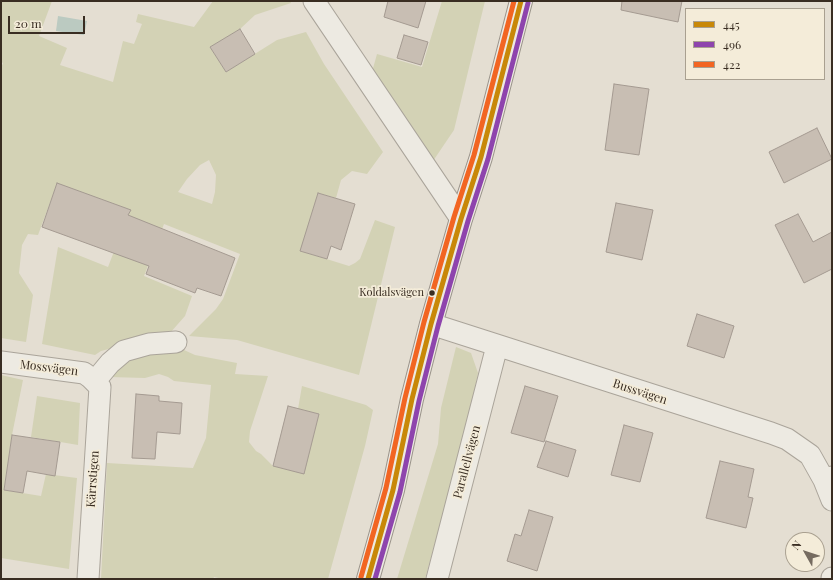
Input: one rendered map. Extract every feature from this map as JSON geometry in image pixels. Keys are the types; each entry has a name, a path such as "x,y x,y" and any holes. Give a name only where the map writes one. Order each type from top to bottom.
{"main road":[{"path":"368,579 394,490 412,399 431,324 461,219 481,157 521,1"}],"street":[{"path":"314,1 461,219"},
{"name":"Bussvägen","path":"431,324 788,440 810,455 828,478 832,500"},
{"path":"95,382 110,363 124,351 149,344 176,342"},
{"name":"Parallellvägen","path":"437,579 497,346"},
{"name":"Mossvägen","path":"1,362 84,373 95,382"},
{"name":"Kärrstigen","path":"88,579 100,387 95,382"}],"green space":[{"path":"1,1 52,1 39,36 67,48 60,65 113,82 123,41 134,44 142,24 136,22 138,14 194,27 213,1 290,1 291,3 255,15 240,29 210,47 226,72 277,40 306,32 324,64 383,152 367,174 352,171 341,180 336,198 318,193 301,251 349,266 360,259 375,220 395,227 359,375 237,340 189,336 216,309 223,299 240,254 164,224 144,276 192,296 185,316 170,333 101,351 95,355 42,344 58,247 108,267 130,210 57,184 38,235 28,234 22,245 19,273 33,295 26,342 1,338 1,68 3,63 1,62","holes":["209,160 216,175 215,192 212,204 178,192 187,179 200,165"]},
{"path":"442,1 485,1 454,130 431,164 372,72 377,54 422,67"},
{"path":"456,347 471,353 478,373 467,427 425,579 397,579 438,444 441,408"},
{"path":"161,349 184,350 195,355 237,363 235,374 268,376 250,431 249,442 256,451 273,466 304,473 319,414 298,409 302,386 366,405 373,410 365,446 328,579 223,579 214,577 213,579 101,579 107,463 193,468 206,438 211,385 174,381 159,374 145,378 109,377 125,360"},
{"path":"1,375 23,380 12,435 4,490 41,496 46,474 77,478 69,569 1,558"},
{"path":"37,396 80,403 78,445 31,437"}],"shaded area":[{"path":"58,16 87,21 84,35 56,31"}],"building":[{"path":"388,1 426,1 418,28 384,17"},
{"path":"622,1 682,1 678,22 621,10"},
{"path":"240,29 255,54 226,72 210,47"},
{"path":"404,35 428,42 421,65 397,58"},
{"path":"614,84 649,89 639,155 605,150"},
{"path":"817,128 832,159 784,183 769,152"},
{"path":"57,183 131,210 128,215 235,258 221,296 197,288 195,293 146,274 149,266 42,227"},
{"path":"318,193 355,204 341,250 331,246 327,259 300,251"},
{"path":"616,203 653,210 642,260 606,252"},
{"path":"798,214 813,242 832,232 832,269 804,283 775,225"},
{"path":"697,314 734,326 724,358 687,346"},
{"path":"525,386 558,396 544,442 511,433"},
{"path":"136,394 159,396 159,401 182,403 180,434 157,432 155,459 132,458"},
{"path":"288,406 319,414 304,474 273,466"},
{"path":"624,425 653,433 640,482 611,475"},
{"path":"12,435 60,442 55,476 27,471 23,493 4,490"},
{"path":"546,441 576,450 568,477 537,467"},
{"path":"720,461 754,469 748,497 753,498 746,528 706,518"},
{"path":"529,510 553,517 537,571 507,561 515,534 521,536"}],"transit line":[{"name":"422","path":"361,577 386,488 405,398 424,322 454,217 474,155 514,1"},
{"name":"445","path":"368,579 393,490 412,399 431,324 461,219 481,157 521,1"},
{"name":"496","path":"375,579 400,492 419,401 438,326 468,221 488,159 528,3"}],"place":[{"name":"Koldalsvägen","path":"432,293"}]}
